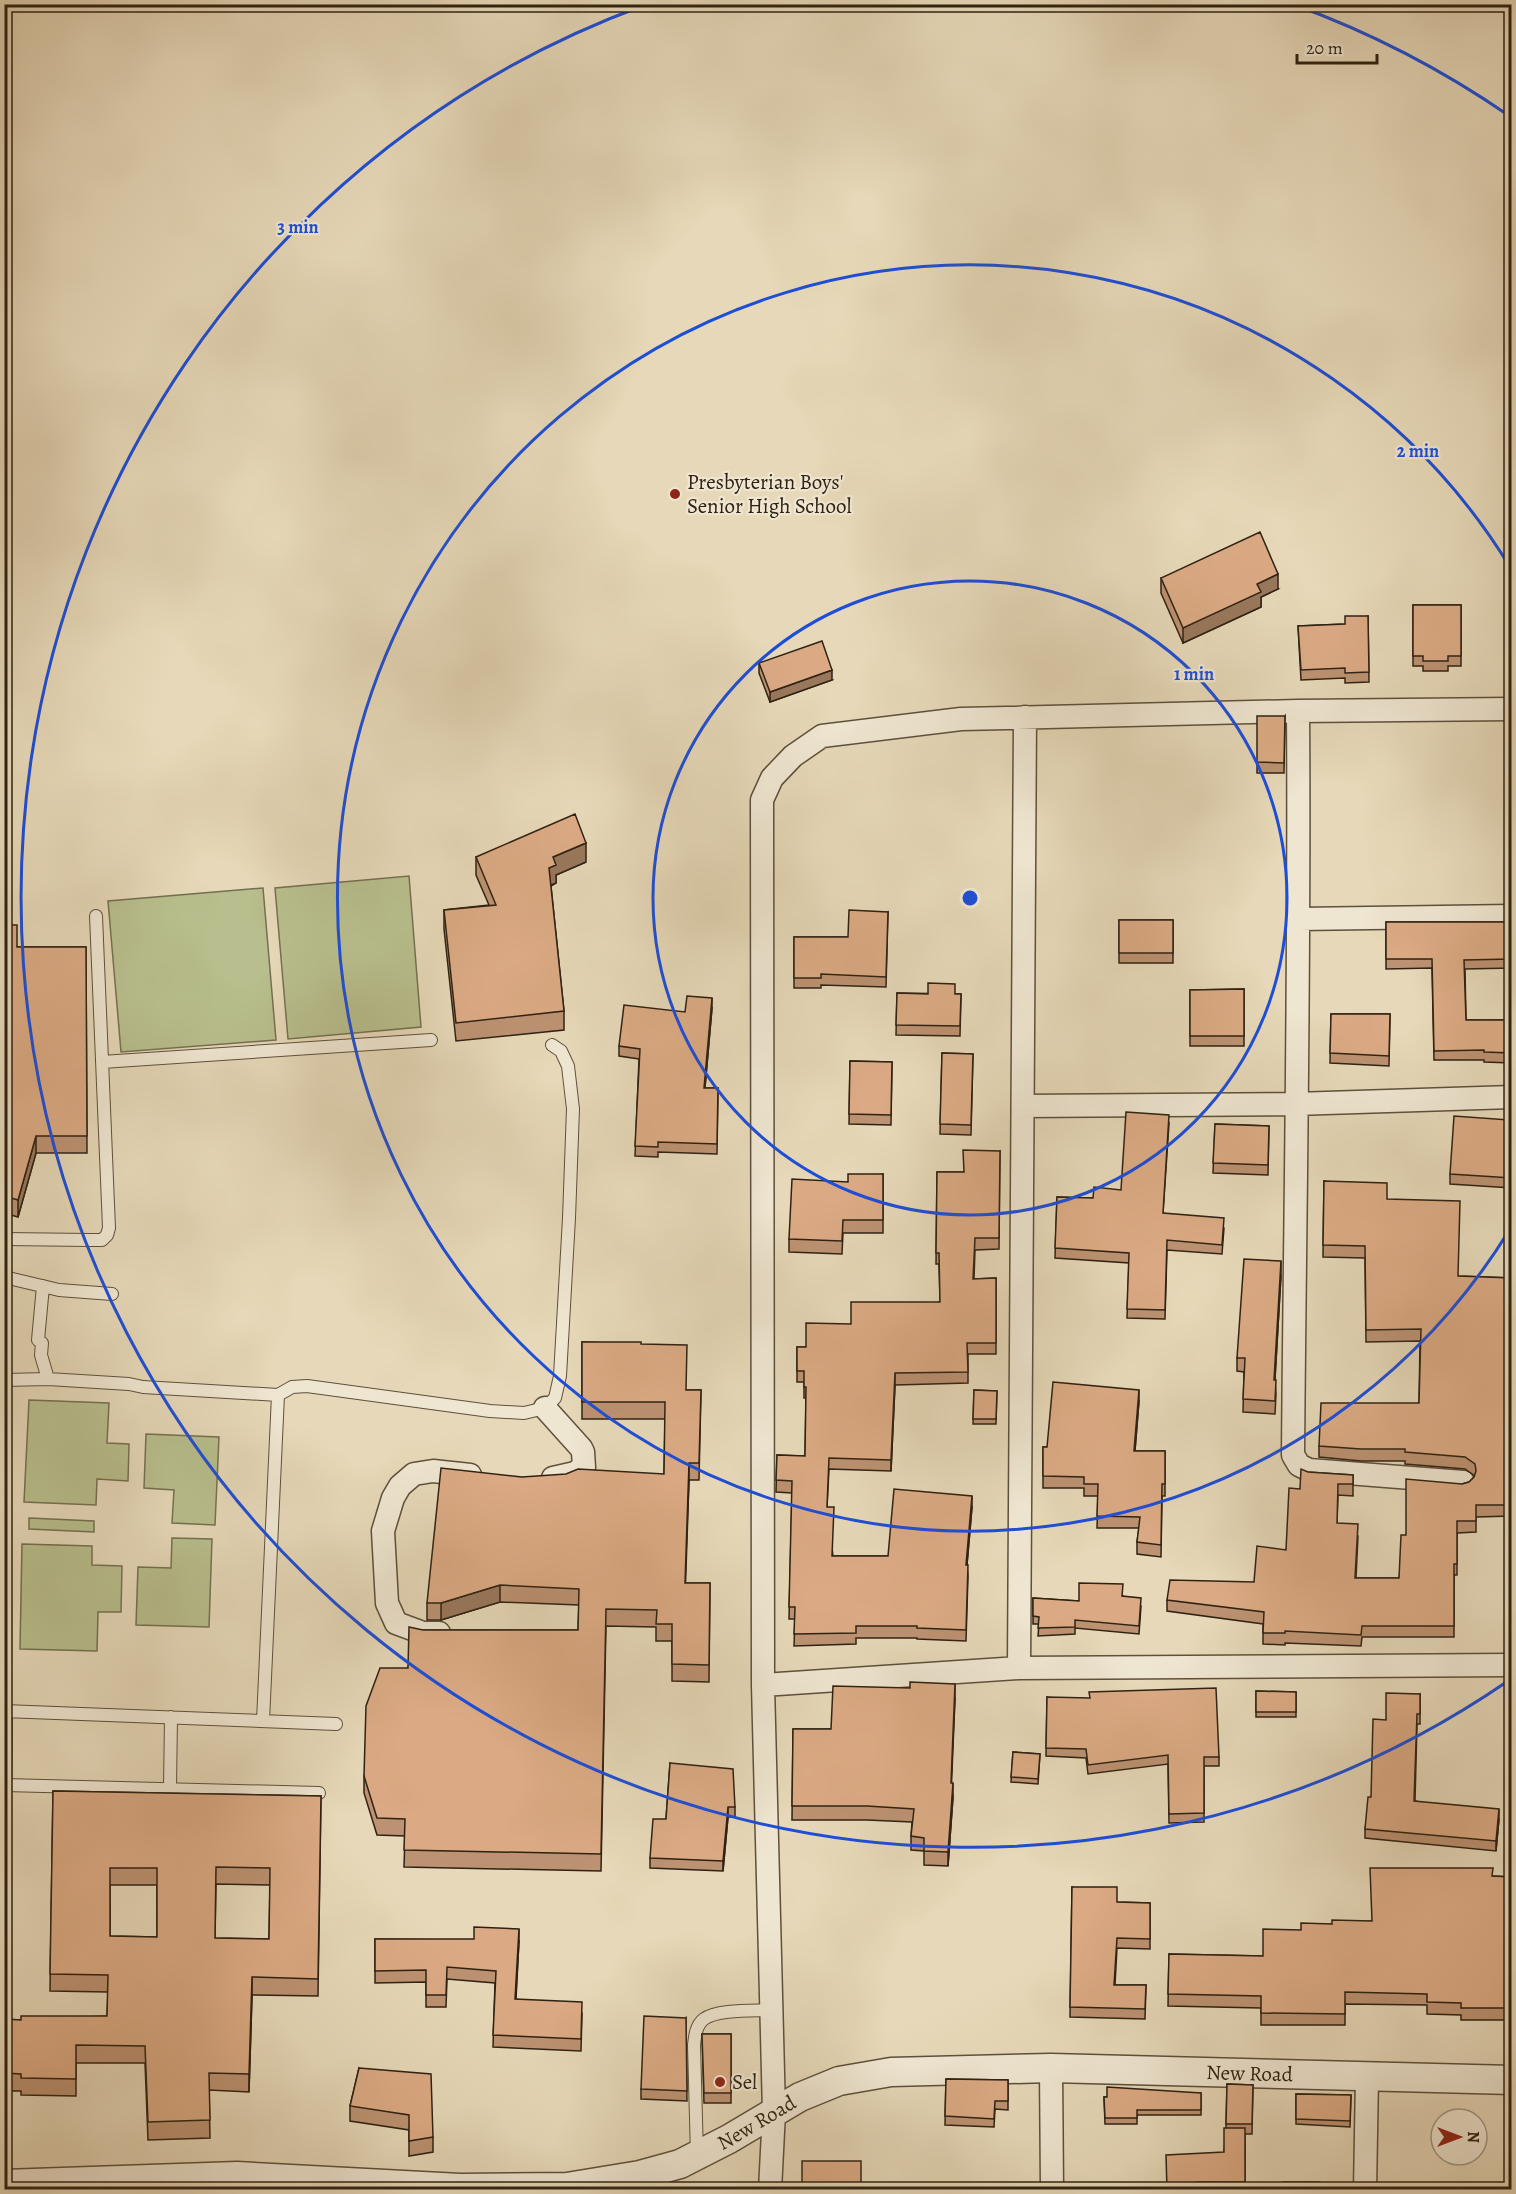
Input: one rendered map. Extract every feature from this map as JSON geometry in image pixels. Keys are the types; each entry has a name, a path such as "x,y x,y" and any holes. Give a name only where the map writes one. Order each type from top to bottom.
{"street":[{"path":"770,2190 774,2112 763,1685 762,800 772,778 793,756 822,736 961,719 1298,711 1512,710"},
{"path":"1298,711 1299,919 1295,1104 1293,1455 1299,1465 1309,1470 1463,1482"},
{"path":"1019,1668 1025,717"},
{"path":"1299,919 1512,916"},
{"path":"1023,1106 1295,1104 1512,1097"},
{"path":"533,1479 565,1477 584,1467 581,1448 545,1408"},
{"path":"457,1634 423,1633 396,1623 387,1603 383,1531 393,1498 400,1486 414,1474 433,1472 494,1477"},
{"path":"763,1685 1019,1668 1512,1665"},
{"path":"1051,2068 1052,2190"},
{"name":"New Road","path":"4,2184 237,2183 460,2188 567,2187 640,2175 680,2164 729,2139 800,2097 838,2081 891,2072 1051,2068 1512,2080"},
{"path":"1365,2190 1367,2077"}],"lane":[{"path":"4,1239 102,1240 109,1228 96,916"},
{"path":"102,1062 432,1040"},
{"path":"4,1380 48,1379 278,1395 292,1387 307,1386 490,1411 524,1413 545,1408 555,1398 560,1376 573,1109 568,1066 561,1051 552,1045"},
{"path":"4,1277 59,1290 112,1294"},
{"path":"43,1286 38,1340 42,1342 41,1355 48,1379"},
{"path":"263,1720 278,1395"},
{"path":"4,1792 5,1711 263,1720 336,1725"},
{"path":"170,1788 171,1717"},
{"path":"5,1785 319,1793"},
{"path":"697,2156 694,2045 699,2025 705,2018 716,2014 772,2010"}],"green space":[{"path":"409,876 421,1027 288,1039 275,888"},
{"path":"263,888 276,1040 121,1052 108,901"},
{"path":"29,1400 109,1403 107,1443 129,1444 128,1481 97,1479 96,1505 24,1502"},
{"path":"146,1434 219,1437 215,1525 172,1523 174,1490 144,1488"},
{"path":"29,1518 94,1521 94,1532 29,1529"},
{"path":"172,1538 212,1539 209,1627 136,1625 138,1567 171,1568"},
{"path":"22,1544 92,1546 92,1565 122,1566 121,1612 98,1612 97,1651 20,1649"}],"building":[{"path":"1260,532 1278,574 1257,584 1261,592 1183,628 1161,578"},
{"path":"1413,605 1461,605 1461,656 1448,656 1448,661 1423,661 1423,656 1413,656"},
{"path":"1345,616 1368,616 1369,672 1345,673 1345,668 1301,670 1298,626 1345,624"},
{"path":"822,641 832,670 770,692 759,663"},
{"path":"1257,716 1285,716 1284,763 1257,762"},
{"path":"575,814 586,843 553,857 556,865 549,868 564,1011 456,1023 444,910 496,905 476,857"},
{"path":"849,910 888,912 886,977 821,974 821,978 794,978 794,937 848,937"},
{"path":"1119,920 1173,920 1173,953 1119,953"},
{"path":"1386,922 1512,922 1512,959 1464,960 1466,1020 1512,1020 1512,1053 1484,1052 1484,1050 1434,1051 1432,959 1386,959"},
{"path":"4,925 17,925 17,947 86,947 87,1136 36,1136 18,1200 4,1196"},
{"path":"928,983 955,984 955,994 961,994 960,1026 896,1025 897,993 928,994"},
{"path":"1244,989 1244,1036 1190,1036 1190,990"},
{"path":"687,996 712,998 704,1088 718,1088 717,1144 658,1142 658,1147 635,1146 640,1049 619,1046 624,1005 685,1012"},
{"path":"1331,1014 1390,1014 1389,1056 1330,1053"},
{"path":"942,1053 973,1054 971,1125 940,1124"},
{"path":"850,1061 892,1062 891,1115 849,1114"},
{"path":"1126,1112 1169,1115 1163,1213 1224,1218 1222,1245 1167,1240 1165,1310 1127,1309 1129,1253 1055,1248 1057,1197 1093,1198 1094,1187 1121,1190"},
{"path":"1510,1112 1512,1112 1512,1178 1450,1174 1454,1116 1509,1120"},
{"path":"1215,1124 1269,1126 1268,1165 1213,1163"},
{"path":"963,1150 1000,1151 999,1238 975,1238 973,1279 996,1278 996,1343 967,1343 968,1372 895,1373 891,1460 829,1458 827,1507 834,1507 832,1556 888,1556 894,1489 972,1496 966,1565 968,1565 966,1630 917,1628 917,1626 856,1626 856,1633 794,1634 795,1607 789,1607 792,1481 776,1480 777,1455 805,1456 806,1387 804,1387 804,1371 797,1371 797,1347 806,1347 806,1323 851,1324 851,1302 940,1302 939,1253 936,1253 937,1172 964,1172"},
{"path":"848,1174 883,1174 883,1220 843,1220 842,1241 789,1239 792,1179 848,1182"},
{"path":"1324,1181 1387,1183 1387,1199 1460,1201 1458,1276 1512,1278 1512,1505 1476,1505 1476,1521 1457,1521 1454,1626 1362,1626 1361,1635 1285,1631 1285,1633 1263,1633 1264,1612 1167,1600 1170,1580 1254,1582 1257,1546 1286,1550 1289,1488 1300,1489 1301,1469 1308,1472 1353,1475 1353,1484 1338,1484 1337,1523 1358,1524 1355,1578 1399,1578 1401,1535 1406,1535 1406,1479 1462,1484 1474,1477 1475,1464 1465,1457 1405,1452 1405,1449 1319,1446 1321,1403 1419,1403 1421,1329 1366,1330 1365,1246 1323,1245"},
{"path":"1244,1259 1281,1261 1274,1380 1276,1380 1275,1401 1243,1399 1245,1358 1237,1358"},
{"path":"582,1342 687,1345 686,1390 701,1390 699,1463 689,1463 685,1583 710,1583 709,1665 672,1664 672,1624 656,1624 657,1610 606,1609 601,1854 404,1850 405,1819 377,1818 364,1776 366,1706 380,1668 408,1668 409,1627 423,1630 578,1630 579,1589 500,1585 441,1603 427,1603 441,1468 522,1477 566,1474 578,1469 664,1474 665,1402 582,1402"},
{"path":"1053,1382 1139,1390 1134,1451 1165,1451 1161,1545 1137,1542 1140,1517 1097,1516 1098,1484 1084,1484 1084,1477 1043,1476 1043,1447 1047,1447"},
{"path":"974,1390 997,1391 996,1419 973,1419"},
{"path":"1079,1583 1123,1584 1122,1596 1141,1598 1139,1626 1075,1620 1075,1627 1038,1628 1039,1617 1033,1616 1033,1598 1079,1601"},
{"path":"910,1682 955,1684 951,1783 953,1783 948,1852 924,1851 924,1838 911,1836 914,1809 867,1806 792,1806 793,1729 831,1729 833,1686 910,1688"},
{"path":"1216,1688 1219,1757 1204,1757 1204,1813 1169,1814 1168,1755 1088,1765 1086,1749 1046,1748 1047,1697 1090,1698 1089,1692"},
{"path":"1256,1691 1296,1692 1296,1712 1256,1712"},
{"path":"1386,1693 1420,1694 1420,1714 1417,1714 1414,1801 1499,1809 1496,1841 1365,1829 1368,1797 1371,1797 1373,1719 1386,1720"},
{"path":"1013,1752 1040,1754 1038,1779 1011,1777"},
{"path":"670,1763 733,1769 735,1807 728,1807 723,1861 650,1858 653,1819 666,1819"},
{"path":"53,1791 321,1796 318,1979 252,1977 249,2074 209,2073 210,2120 148,2122 145,2046 76,2045 76,2079 21,2078 21,2074 4,2073 4,2019 21,2020 21,2016 107,2016 108,1975 50,1974","holes":["216,1867 270,1868 269,1939 215,1938","110,1868 157,1868 157,1937 110,1936"]},
{"path":"1370,1868 1493,1868 1492,1876 1512,1877 1512,2008 1461,2008 1461,2003 1427,2002 1427,1994 1345,1992 1345,2014 1261,2013 1261,1996 1168,1994 1169,1954 1263,1956 1263,1929 1301,1930 1301,1923 1332,1924 1332,1920 1372,1921"},
{"path":"1072,1887 1117,1887 1117,1902 1150,1903 1150,1939 1117,1938 1114,1985 1146,1985 1145,2009 1070,2007"},
{"path":"474,1927 519,1929 515,1999 582,2002 581,2039 493,2035 496,1971 447,1967 446,1995 426,1995 426,1970 375,1971 375,1939 474,1939"},
{"path":"644,2016 686,2018 687,2091 641,2089"},
{"path":"702,2034 731,2034 731,2093 704,2093"},
{"path":"359,2068 431,2074 433,2137 409,2141 409,2115 350,2106"},
{"path":"946,2079 1008,2080 1008,2101 995,2101 994,2119 945,2116"},
{"path":"1227,2084 1253,2085 1252,2124 1226,2124"},
{"path":"1107,2087 1201,2093 1201,2110 1137,2110 1137,2118 1105,2118 1104,2097 1107,2097"},
{"path":"1296,2094 1351,2095 1350,2121 1296,2119"},
{"path":"1224,2128 1245,2128 1245,2182 1197,2182 1197,2190 1167,2190 1166,2155 1224,2152"},
{"path":"802,2161 861,2161 861,2190 802,2190"},
{"path":"1283,2182 1320,2182 1320,2190 1283,2190"},
{"path":"1420,2187 1512,2189 1512,2190 1420,2190"}],"place":[{"name":"Presbyterian Boys' Senior High School","path":"675,494"},
{"name":"Sel","path":"720,2082"}]}
